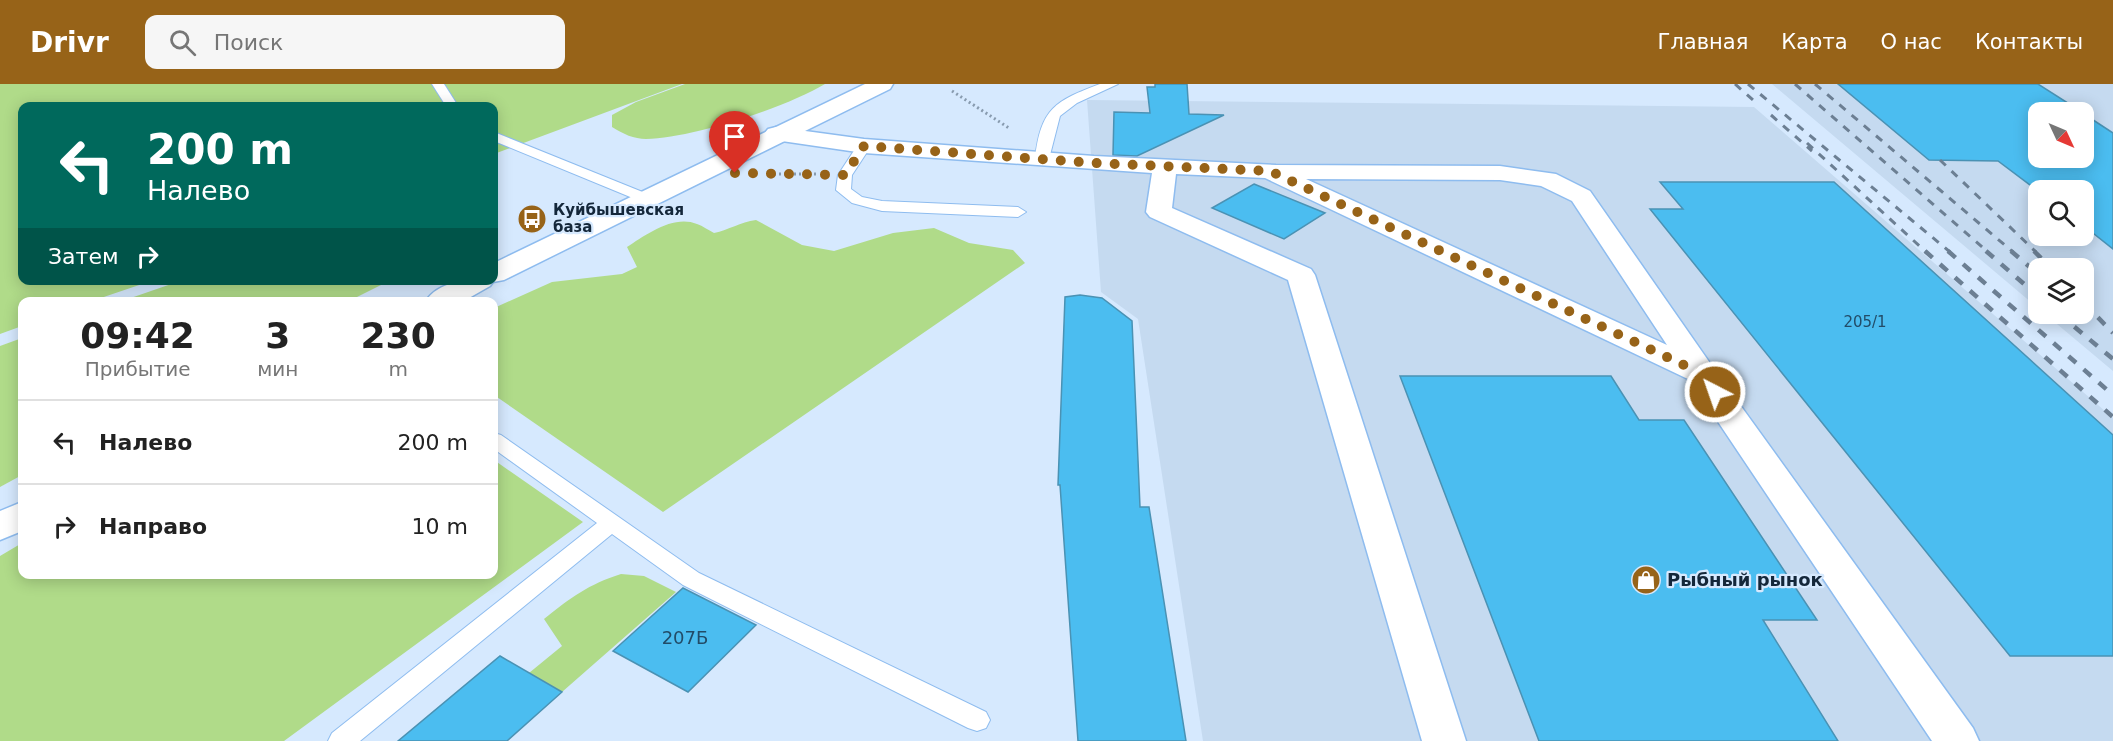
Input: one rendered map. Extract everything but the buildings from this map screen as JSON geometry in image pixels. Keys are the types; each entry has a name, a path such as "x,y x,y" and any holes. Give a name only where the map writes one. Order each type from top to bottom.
{"street":[{"path":"498,272 645,198 882,84"},
{"path":"776,134 864,146 1042,154 1165,166 1270,171 1500,173 1547,179 1581,196 1957,741"},
{"path":"1165,166 1160,212 1300,275 1444,741"},
{"path":"1270,171 1701,373"},
{"path":"448,297 471,285"},
{"path":"0,526 18,517"}],"lane":[{"path":"438,84 449,102"},
{"path":"1042,154 1054,113 1081,96 1112,84"},
{"path":"498,138 645,198"},
{"path":"864,146 845,175 843,190 857,200 882,206 1018,212"},
{"path":"498,443 691,579 977,720"},
{"path":"341,741 612,524"}],"path":[{"path":"952,91 1042,154"},
{"path":"768,174 845,175"}],"shaded area":[{"path":"1772,84 2113,84 2113,371 2057,324 2094,324 2094,258 2028,258 2028,300"},
{"name":"Рыбный рынок","path":"1087,100 1754,107 2113,418 2113,741 1203,741 1138,319 1101,292"}],"green space":[{"path":"0,84 682,84 498,153 498,102 18,102 18,285 139,285 104,297 18,297 18,327 0,334"},
{"path":"685,84 825,84 764,111 688,133 642,139 629,136 612,127 612,115 636,102"},
{"path":"756,220 802,245 834,251 893,233 934,228 969,243 1013,250 1025,263 663,512 498,398 498,306 552,282 622,274 637,267 627,247 660,227 688,222 714,233"},
{"path":"168,285 381,285 357,297 134,297"},
{"path":"18,339 18,477 0,487 0,346"},
{"path":"498,463 583,522 284,741 0,741 0,556 18,545 18,579 498,579"},
{"path":"621,574 644,576 676,592 562,692 529,673 562,646 544,619 580,592"}],"railway":[{"path":"1735,84 1753,100"},
{"path":"1748,84 1950,252"},
{"path":"1795,84 1988,252"},
{"path":"1815,84 2013,252"},
{"path":"1771,115 1812,151"},
{"path":"1807,143 1926,252"},
{"path":"1940,160 2036,252"},
{"path":"1925,251 2113,417"},
{"path":"1948,251 2113,395"},
{"path":"1986,251 2028,287"},
{"path":"2011,251 2028,265"},
{"path":"2034,251 2041,258"},
{"path":"2094,313 2113,333"},
{"path":"2071,324 2113,359"}],"place":[{"name":"Куйбышевская база","path":"532,219"},
{"name":"Рыбный рынок","path":"1646,580"}],"route":[{"path":"735,173 845,175 864,146 1094,163 1270,171 1701,373 1715,392"}]}
